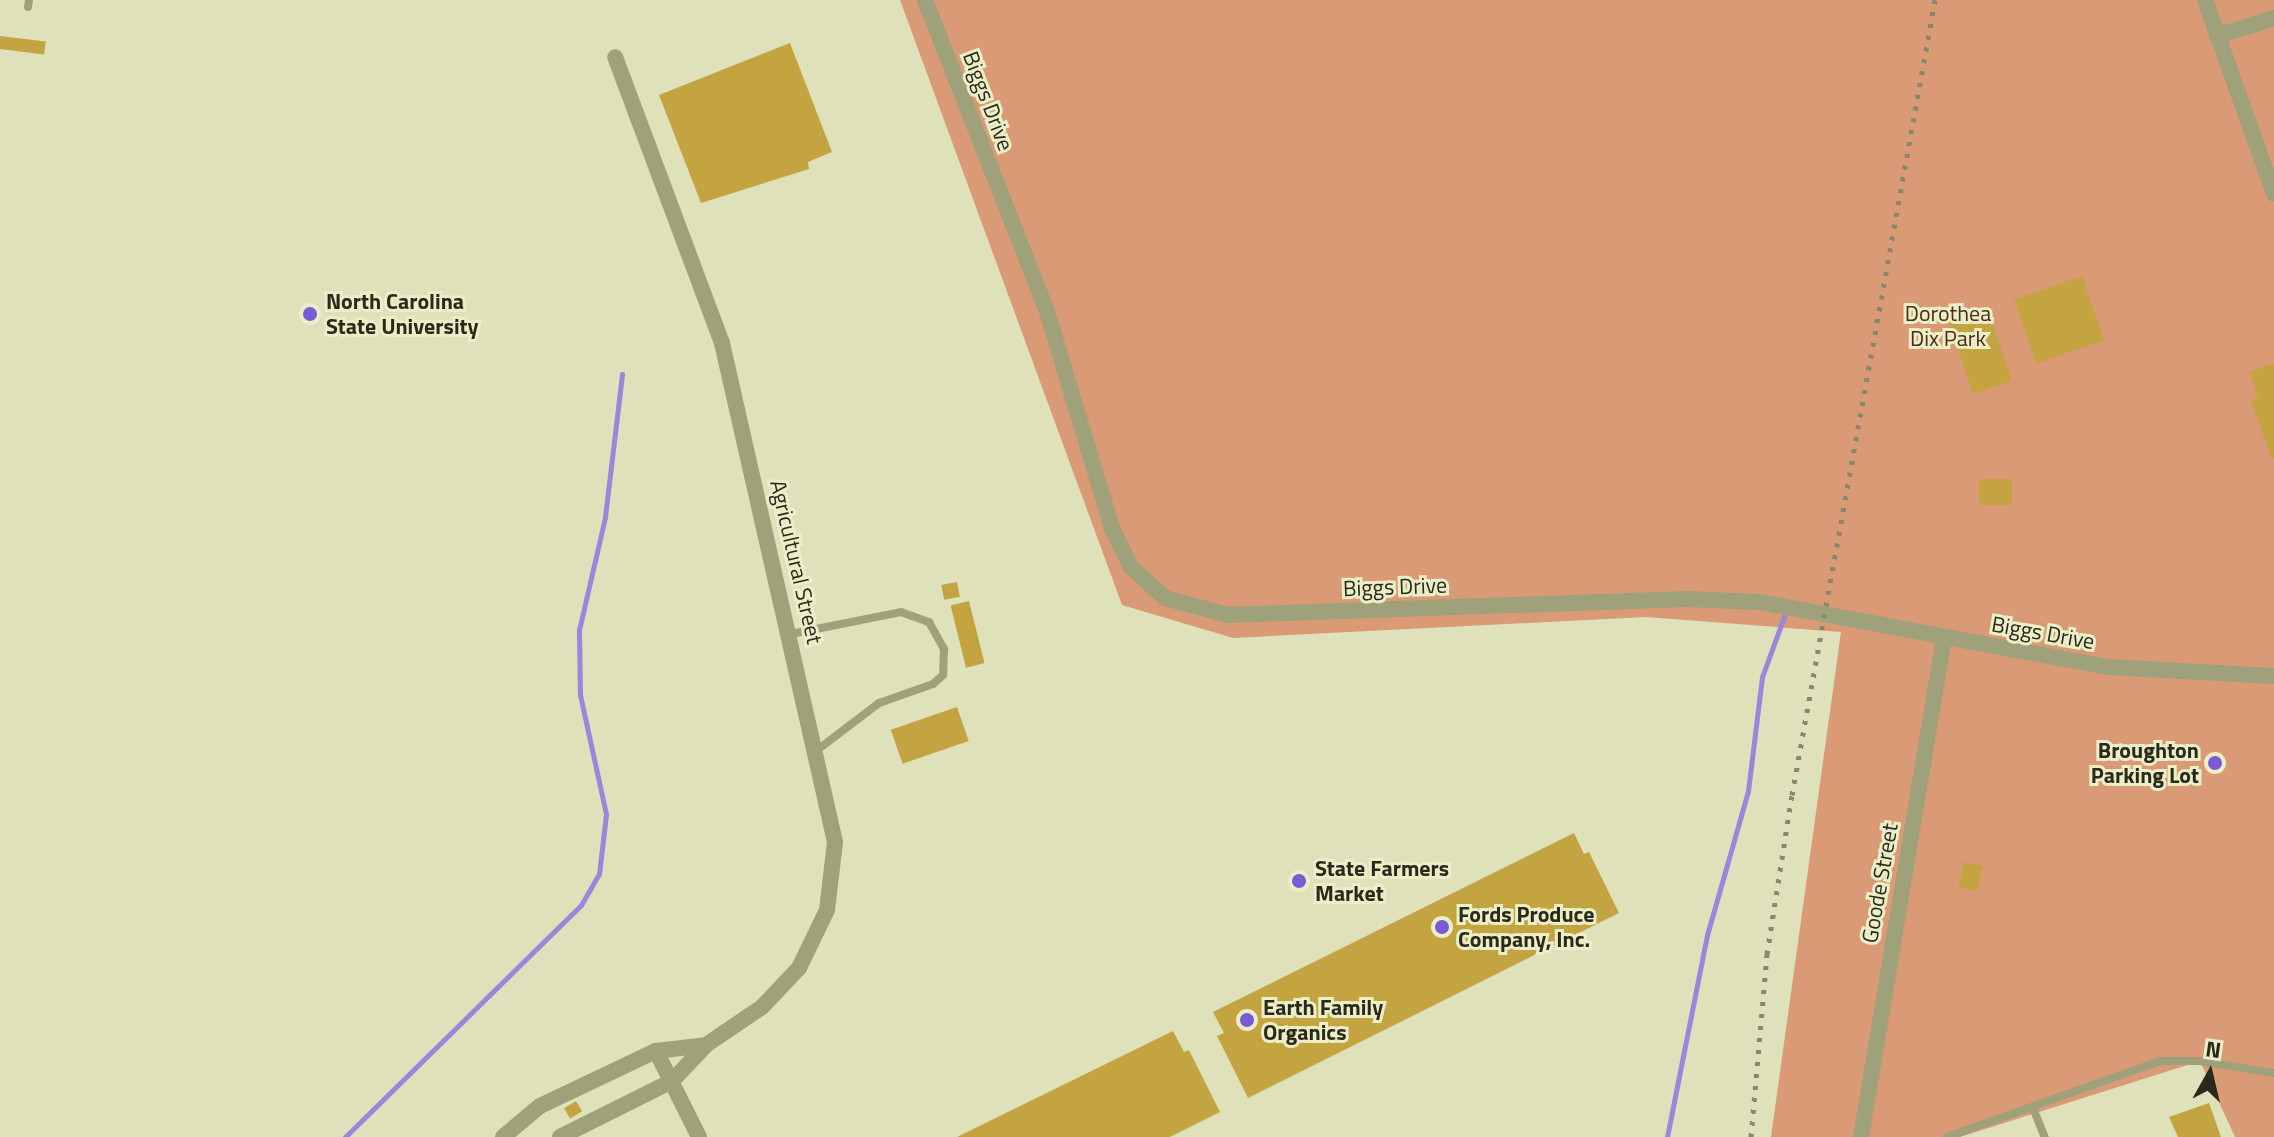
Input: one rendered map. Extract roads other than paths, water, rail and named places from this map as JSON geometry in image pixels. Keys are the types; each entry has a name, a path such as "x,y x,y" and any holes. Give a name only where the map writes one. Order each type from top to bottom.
{"street":[{"name":"Biggs Drive","path":"925,0 1046,308 1112,528 1131,567 1165,598 1228,615 1725,600 2166,674 2274,676"},
{"path":"2205,0 2274,194"},
{"path":"2217,36 2274,18"},
{"name":"Agricultural Street","path":"560,1137 672,1081 706,1045 762,1007 799,968 827,910 835,842 791,634 722,343 615,57"},
{"name":"Goode Street","path":"1861,1137 1944,638"},
{"name":"Agricultural Street","path":"503,1137 540,1106 656,1051 706,1045"},
{"path":"656,1051 699,1137"}],"lane":[{"path":"791,634 901,612 929,622 944,649 943,675 933,684 879,703 816,751"},
{"path":"1947,1137 2161,1061 2199,1061 2274,1073"},
{"path":"2033,1108 2045,1137"}],"waterway":[{"path":"345,1137 581,905 599,874 606,814 580,695 579,630 605,517 622,374"},
{"path":"1667,1137 1707,935 1748,791 1762,677 1786,611"}],"railway":[{"path":"1751,1137 1767,954 1792,795 1935,0"}],"place":[{"name":"North Carolina State University","path":"310,314"},
{"name":"Broughton Parking Lot","path":"2215,763"},
{"name":"State Farmers Market","path":"1299,881"},
{"name":"Fords Produce Company, Inc.","path":"1442,927"},
{"name":"Earth Family Organics","path":"1247,1020"}],"park label":[{"name":"Dorothea Dix Park","path":"1948,326"}]}
